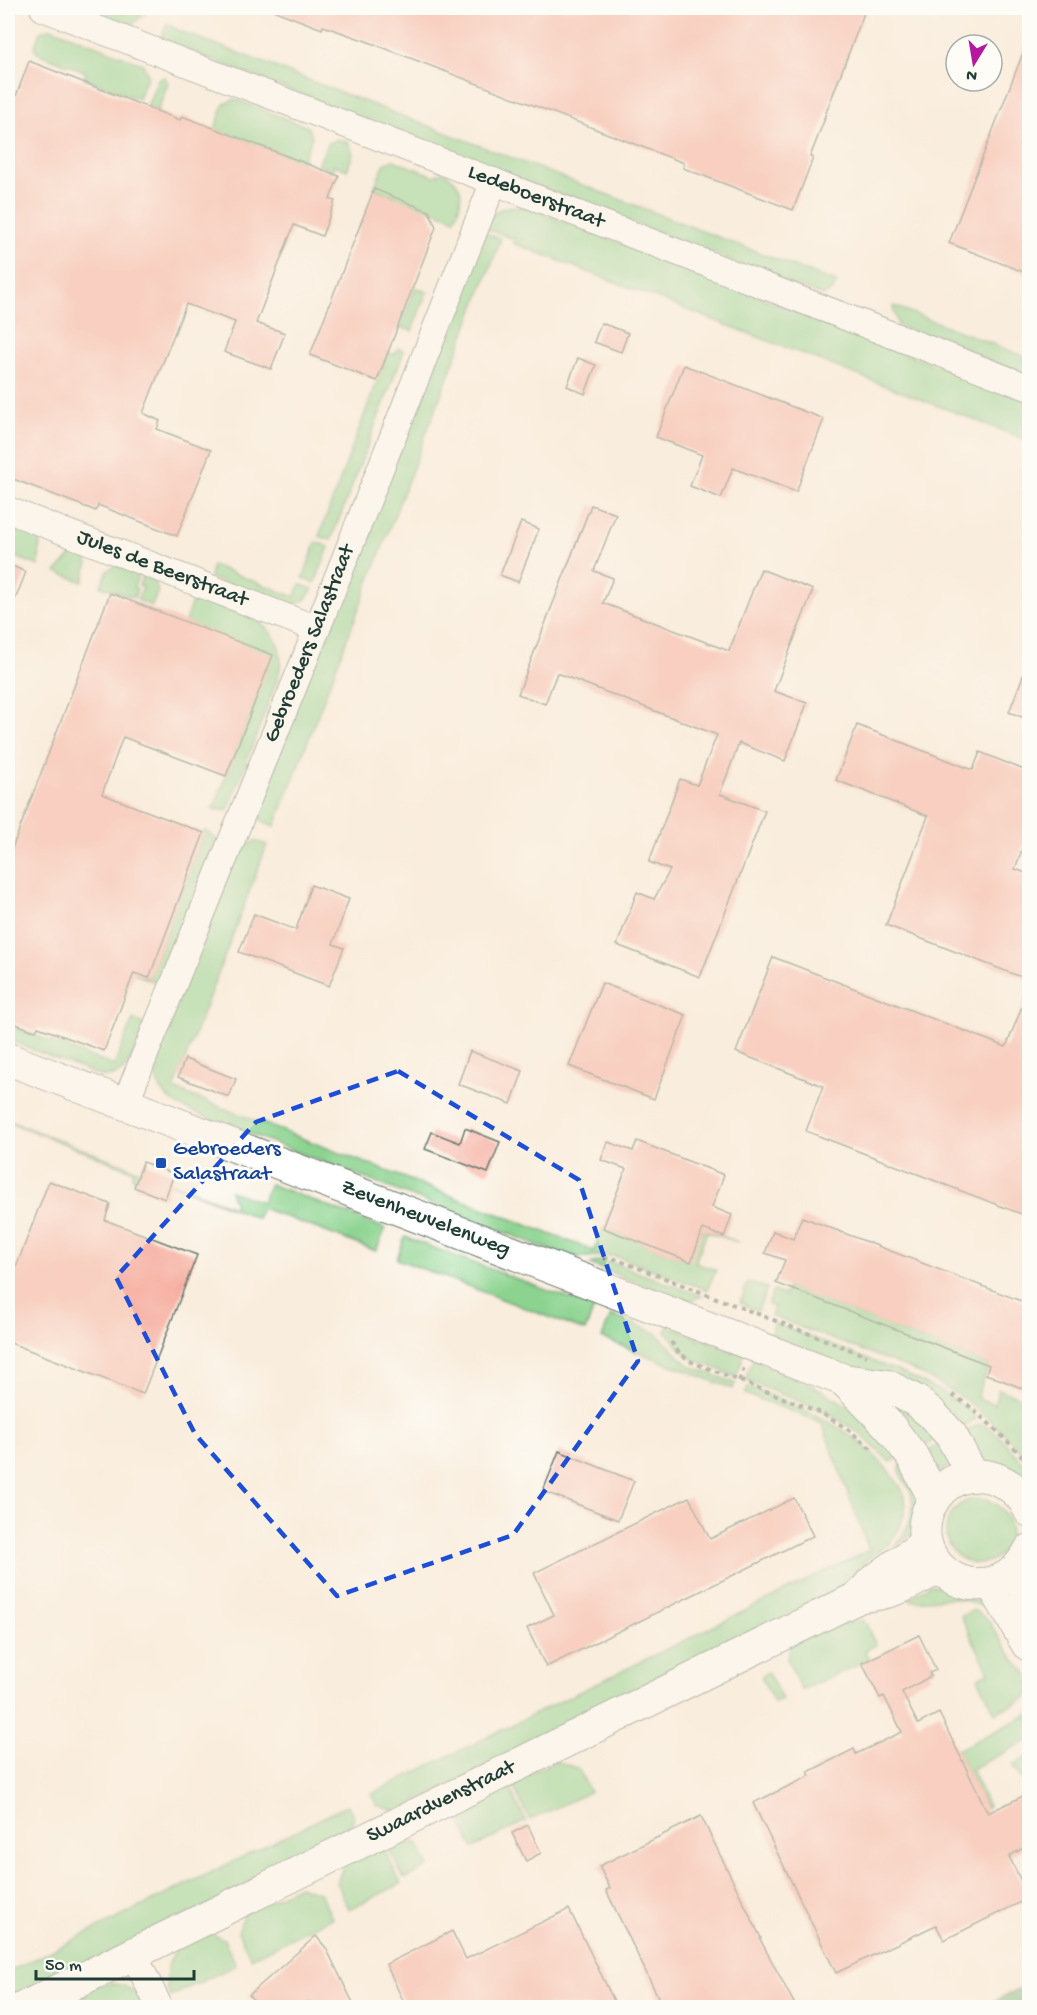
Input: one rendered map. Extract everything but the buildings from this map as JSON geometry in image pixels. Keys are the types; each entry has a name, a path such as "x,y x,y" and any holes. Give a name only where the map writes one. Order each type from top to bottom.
{"street":[{"name":"Ledeboerstraat","path":"43,8 1029,388"},
{"name":"Gebroeders Salastraat","path":"125,1104 317,629 494,181"},
{"name":"Jules de Beerstraat","path":"8,510 317,629"},
{"name":"Zevenheuvelenweg","path":"8,1059 844,1380 888,1386 916,1401 931,1413 951,1435 973,1476"},
{"name":"Zevenheuvelenweg","path":"844,1380 890,1427 912,1456 934,1498"},
{"path":"1011,1568 970,1584 953,1579 932,1556 924,1528 927,1513 934,1498 951,1483 973,1476 987,1476 1001,1481 1013,1488 1027,1502"},
{"name":"Swaardvenstraat","path":"23,2007 861,1596 872,1582 932,1556"},
{"path":"1011,1568 1029,1613"},
{"path":"1011,1568 1025,1646 1029,1649"},
{"path":"133,1953 160,2007"}],"path":[{"path":"596,1258 615,1259 876,1359"},
{"path":"948,1392 968,1405 1029,1464"}],"highlighted area":[{"path":"398,1071 579,1180 638,1361 513,1535 337,1596 195,1434 116,1277 256,1122"}],"green space":[{"path":"75,8 120,8 143,15 128,28"},
{"path":"167,24 838,283 832,291 823,296 160,40"},
{"path":"51,28 143,64 148,75 138,99 84,78 86,72 37,53 38,50 34,49 40,32"},
{"path":"165,77 168,83 158,111 147,106 158,79"},
{"path":"235,99 308,127 312,137 302,162 215,129 224,104"},
{"path":"338,139 349,143 353,154 347,170 334,165 332,171 318,165 327,144"},
{"path":"393,160 434,176 442,172 450,176 461,192 460,205 455,219 374,188 384,164"},
{"path":"520,206 1029,401 1029,441 513,243 514,239 477,225 497,211"},
{"path":"475,229 501,239 275,826 262,822 254,803"},
{"path":"415,287 427,292 412,331 400,327"},
{"path":"894,306 1029,358 1029,376 898,326"},
{"path":"398,348 404,351 331,540 319,536 388,352 395,355"},
{"path":"8,524 40,536 39,566 8,554"},
{"path":"316,542 329,547 315,583 303,578"},
{"path":"76,550 84,553 88,563 83,582 56,572"},
{"path":"116,565 139,574 134,587 137,589 134,598 101,586 107,571"},
{"path":"212,565 295,597 300,584 313,589 305,600 290,606 210,578"},
{"path":"143,576 154,580 158,591 152,606 137,600 143,587 139,585"},
{"path":"200,598 246,615 260,623 271,632 278,644 281,659 278,678 228,810 213,810 272,656 185,622 191,604"},
{"path":"205,830 216,839 161,984 134,974 149,978"},
{"path":"255,841 267,845 174,1089 594,1251 603,1228 690,1261 703,1229 738,1242 707,1232 695,1263 716,1270 707,1290 618,1257 566,1256 186,1109 166,1096 158,1084 155,1061 236,849"},
{"path":"133,1019 145,1025 135,1052 125,1068 118,1074 110,1076 100,1076 8,1040 8,1025 114,1066"},
{"path":"8,1120 140,1171 137,1180 132,1178 134,1171 8,1122"},
{"path":"171,1183 233,1207 235,1205 230,1191 262,1202 270,1184 385,1230 376,1251 262,1208 257,1218"},
{"path":"405,1237 594,1308 585,1331 397,1259"},
{"path":"599,1261 616,1264 702,1296 686,1302 590,1264"},
{"path":"748,1282 767,1288 758,1311 740,1303"},
{"path":"788,1287 989,1365 977,1398 994,1404 999,1389 1029,1401 1029,1460 989,1419 964,1399 936,1382 911,1369 771,1316 774,1307 768,1305 773,1291 785,1295"},
{"path":"611,1315 656,1333 691,1366 735,1383 733,1389 602,1338"},
{"path":"774,1323 903,1373 944,1393 972,1413 976,1419 956,1430 769,1336"},
{"path":"668,1326 744,1355 736,1377 693,1359 683,1352 666,1332"},
{"path":"753,1359 811,1385 870,1418 904,1457 890,1462 858,1432 828,1413 745,1380"},
{"path":"748,1387 825,1420 860,1442 876,1457 897,1482 906,1500 902,1522 890,1542 863,1563 839,1590 398,1811 377,1805 371,1794 869,1550 822,1423 745,1394"},
{"path":"881,1396 943,1436 916,1450"},
{"path":"980,1424 999,1436 1029,1468 1029,1485 983,1465 959,1435"},
{"path":"943,1443 955,1464 934,1475 923,1453"},
{"path":"901,1464 919,1484 914,1533 891,1550 905,1531 912,1508 911,1493 899,1472"},
{"path":"978,1499 996,1505 1004,1513 1010,1531 1004,1549 996,1557 978,1563 960,1557 952,1549 946,1531 952,1513 960,1505"},
{"path":"930,1584 974,1595 986,1603 980,1606 952,1598 914,1601 909,1599"},
{"path":"974,1610 987,1619 1013,1658 1029,1675 1028,1697 995,1713 978,1678 989,1672 961,1616"},
{"path":"864,1620 876,1645 865,1651 869,1660 801,1690 787,1659 791,1645 835,1625"},
{"path":"766,1673 782,1699 774,1702 761,1677"},
{"path":"1029,1714 1029,1740 971,1769 988,1806 986,1808 957,1750"},
{"path":"1029,1756 1029,1789 1012,1765"},
{"path":"555,1761 578,1768 590,1792 530,1820 511,1782"},
{"path":"507,1783 526,1821 473,1848 460,1822 468,1803"},
{"path":"348,1805 354,1817 345,1838 8,2004 8,1972"},
{"path":"397,1838 417,1843 429,1866 404,1879 386,1842"},
{"path":"382,1845 401,1884 349,1909 337,1883 344,1864"},
{"path":"299,1886 320,1893 332,1918 251,1958 238,1932 244,1913"},
{"path":"206,1932 224,1939 236,1965 170,1997 167,1984 168,1966 176,1949"},
{"path":"105,1983 112,1983 131,1990 150,2008 82,2008 83,1997 87,1990"},
{"path":"1029,1983 1029,2007 984,2007"}],"place":[{"name":"Gebroeders Salastraat","path":"161,1163"}]}
